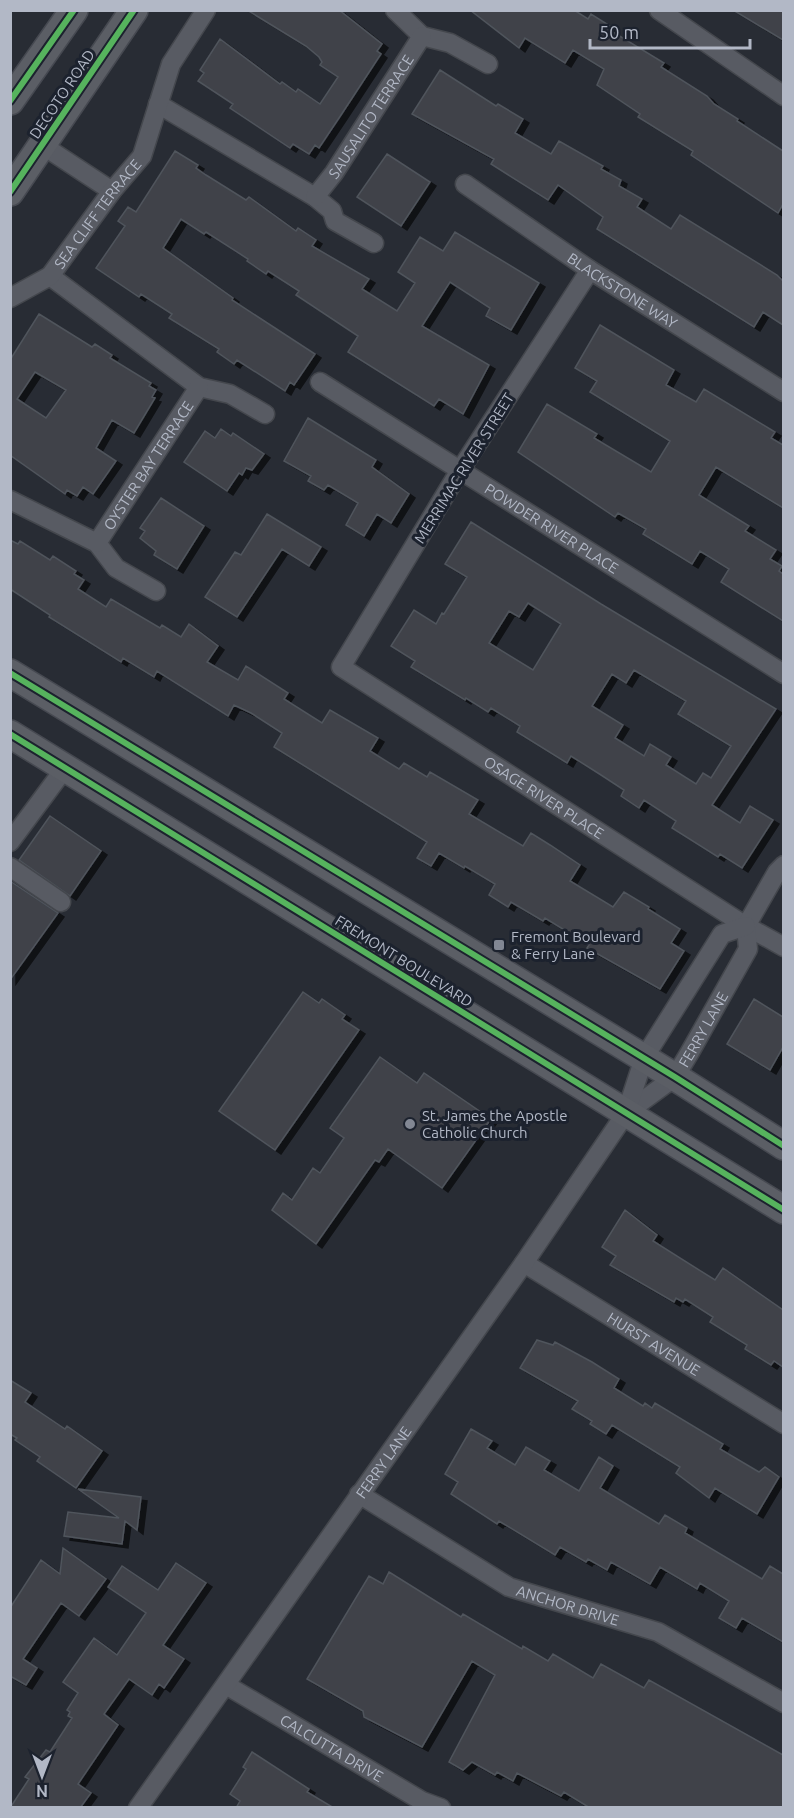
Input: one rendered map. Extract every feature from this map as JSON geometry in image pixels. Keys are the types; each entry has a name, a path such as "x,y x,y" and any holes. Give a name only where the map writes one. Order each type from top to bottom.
{"main road":[{"path":"10,101 74,10"},
{"name":"DECOTO ROAD","path":"10,192 134,10"},
{"path":"10,673 644,1058 783,1146"},
{"name":"FREMONT BOULEVARD","path":"10,734 783,1210"}],"street":[{"name":"SEA CLIFF TERRACE","path":"10,298 50,276 112,191 142,156 171,64 206,10"},
{"path":"395,10 422,36 450,43 488,64"},
{"path":"659,10 783,96"},
{"name":"SAUSALITO TERRACE","path":"315,197 334,173 422,36"},
{"path":"158,104 315,197 332,211 336,221 374,243"},
{"path":"42,145 112,191"},
{"name":"BLACKSTONE WAY","path":"465,184 590,270 783,392"},
{"name":"MERRIMAC RIVER STREET","path":"341,667 459,472 590,270"},
{"name":"OYSTER BAY TERRACE","path":"50,276 199,387 230,394 265,414"},
{"name":"POWDER RIVER PLACE","path":"320,382 459,472 783,674"},
{"name":"OYSTER BAY TERRACE","path":"97,543 199,387"},
{"path":"10,500 97,543 116,568 156,591"},
{"name":"OSAGE RIVER PLACE","path":"341,667 746,926 783,947"},
{"path":"10,842 65,768"},
{"name":"FERRY LANE","path":"626,1113 675,1077 748,949 746,926 783,865"},
{"path":"10,867 61,902"},
{"name":"FERRY LANE","path":"138,1808 524,1263 626,1113 644,1058 722,934 746,926"},
{"name":"HURST AVENUE","path":"524,1263 783,1424"},
{"name":"ANCHOR DRIVE","path":"359,1494 509,1587 658,1632 783,1703"},
{"name":"CALCUTTA DRIVE","path":"225,1684 422,1801 441,1808"}],"building":[{"path":"247,10 339,10 382,44 377,51 381,54 341,115 319,148 315,145 309,154 293,144 290,148 230,108 233,104 198,81 204,73 200,70 220,39 280,84 282,82 296,92 298,89 320,104 338,77 320,65 322,62 319,57 306,46"},
{"path":"470,10 574,10 588,19 591,14 610,26 608,29 664,63 661,67 707,96 714,104 738,119 737,121 783,151 783,204 778,213 691,155 693,151 638,117 640,114 597,85 604,69 573,50 565,63 525,38 519,48"},
{"path":"733,10 783,10 783,40"},
{"path":"440,70 496,106 498,104 523,119 515,133 551,154 559,141 603,166 601,169 621,180 619,186 642,199 637,207 671,229 680,215 777,275 783,281 783,325 763,312 754,327 597,229 603,217 558,185 548,200 491,164 494,159 412,114"},
{"path":"175,151 198,165 196,168 206,175 246,200 249,197 296,231 298,228 316,240 312,246 369,279 362,289 397,311 415,283 398,272 420,237 443,251 455,232 539,283 511,330 486,316 490,308 450,282 422,326 489,365 463,414 439,399 434,406 348,352 358,336 296,295 299,291 268,271 266,274 247,261 248,259 181,219 163,248 233,298 232,300 315,354 294,385 290,382 285,391 237,360 234,364 217,352 219,349 169,318 172,314 141,294 139,297 96,268 125,226 118,221 128,207 136,212"},
{"path":"387,154 430,182 401,226 357,197"},
{"path":"39,314 92,347 95,344 112,355 110,358 151,383 149,386 156,390 152,397 155,398 134,433 112,420 96,448 116,461 93,494 83,487 77,496 67,490 65,494 10,455 10,360","holes":["35,372 66,390 46,418 17,399"]},
{"path":"600,325 674,370 666,385 696,402 704,389 775,432 771,438 783,445 783,508 716,467 699,495 749,526 745,531 776,550 770,559 782,566 779,571 783,574 783,621 721,582 729,569 700,551 692,564 643,534 646,529 618,513 615,517 518,452 547,404 597,434 594,438 651,472 670,441 590,392 597,381 575,368"},
{"path":"308,418 376,460 372,467 409,494 391,523 377,514 364,536 346,525 358,503 328,485 324,490 308,481 311,476 284,461"},
{"path":"221,429 231,436 233,433 264,454 252,470 246,468 242,475 239,473 227,491 184,462 205,431 215,438"},
{"path":"161,498 204,526 177,569 154,555 156,551 140,538 145,531 140,528"},
{"path":"267,514 321,547 309,566 282,549 237,617 205,597 235,552 241,555"},
{"path":"471,522 601,604 776,709 712,805 740,823 750,806 773,820 742,868 720,854 718,857 672,828 676,821 644,800 639,808 621,796 624,790 571,756 567,763 517,732 520,726 491,708 488,712 411,667 415,661 391,646 414,610 436,624 442,613 444,614 467,577 445,564","holes":["528,603 561,624 533,670 489,643 509,611 519,617","634,670 686,701 678,714 731,746 711,778 703,773 696,784 666,765 671,757 650,744 644,756 615,738 623,725 592,706 612,674 626,683"]},
{"path":"10,540 18,544 20,541 50,560 53,556 76,571 74,574 84,580 78,589 106,607 111,599 160,628 162,625 181,637 189,624 218,646 207,662 238,680 246,666 288,693 284,699 322,723 330,710 378,738 370,751 399,769 404,763 427,777 430,772 478,800 469,814 523,846 531,833 550,845 580,865 570,881 613,907 624,892 649,907 648,909 680,929 671,943 684,951 660,989 587,948 589,945 545,918 543,921 511,902 508,907 489,895 495,884 465,866 464,868 439,853 431,866 417,858 427,842 274,747 282,733 251,713 234,705 228,716 157,671 154,677 123,658 121,662 49,617 50,615 10,589"},
{"path":"50,816 101,851 70,896 19,860"},
{"path":"10,881 58,913 10,980"},
{"path":"303,992 319,1003 322,999 345,1015 342,1019 359,1030 275,1150 219,1111"},
{"path":"754,999 783,1017 783,1047 770,1070 727,1044"},
{"name":"St. James the Apostle Catholic Church","path":"380,1057 417,1083 424,1073 491,1119 442,1188 388,1149 379,1162 375,1160 316,1244 272,1210 283,1193 292,1200 313,1168 320,1173 344,1138 330,1128"},
{"path":"625,1210 657,1235 653,1241 715,1280 723,1268 783,1310 783,1367 774,1361 771,1365 745,1349 747,1345 710,1322 713,1317 685,1299 683,1302 676,1298 674,1302 610,1265 616,1256 602,1247"},
{"path":"537,1340 553,1345 555,1342 592,1362 619,1379 614,1388 643,1406 645,1403 652,1408 655,1403 723,1444 720,1449 759,1472 765,1467 779,1477 757,1514 715,1488 709,1498 676,1473 680,1467 612,1425 606,1434 590,1424 592,1421 572,1409 578,1401 520,1368"},
{"path":"10,1380 31,1393 25,1402 65,1429 67,1426 102,1451 76,1488 37,1461 40,1457 10,1434"},
{"path":"471,1429 492,1441 487,1448 515,1465 526,1447 550,1461 544,1470 579,1491 599,1457 613,1466 600,1488 659,1524 665,1515 687,1528 685,1533 762,1579 770,1566 783,1574 783,1642 742,1618 736,1628 719,1618 729,1601 700,1583 697,1589 660,1567 650,1584 611,1562 607,1570 588,1559 586,1562 560,1547 555,1555 499,1521 497,1524 451,1494 458,1482 445,1474"},
{"path":"78,1489 141,1497 137,1530 125,1521 122,1544 64,1536 68,1512 119,1518"},
{"path":"63,1548 106,1579 79,1616 61,1603 23,1659 37,1668 26,1685 10,1676 10,1608 41,1560 60,1574"},
{"path":"176,1563 206,1583 163,1645 184,1659 164,1688 159,1684 152,1695 129,1679 104,1714 118,1725 78,1784 91,1793 80,1808 10,1808 29,1779 25,1777 46,1750 50,1752 72,1718 68,1716 70,1712 67,1710 78,1693 63,1682 94,1638 117,1655 146,1613 108,1587 122,1566 158,1590"},
{"path":"389,1572 461,1617 463,1614 522,1649 523,1646 548,1661 553,1654 593,1678 601,1664 644,1688 649,1680 783,1755 783,1808 590,1808 564,1792 561,1796 517,1773 513,1781 497,1772 495,1775 472,1762 463,1770 449,1762 495,1675 472,1661 422,1747 364,1717 363,1711 307,1679 369,1576 383,1584"},
{"path":"252,1752 309,1789 307,1792 334,1808 236,1808 240,1801 230,1794 246,1769 243,1767"}],"cycle path":[{"path":"10,101 74,10"},
{"path":"10,192 134,10"},
{"path":"10,673 675,1077 784,1146"},
{"path":"10,734 784,1210"}],"place":[{"name":"Fremont Boulevard & Ferry Lane","path":"499,945"},
{"name":"St. James the Apostle Catholic Church","path":"410,1124"}]}
